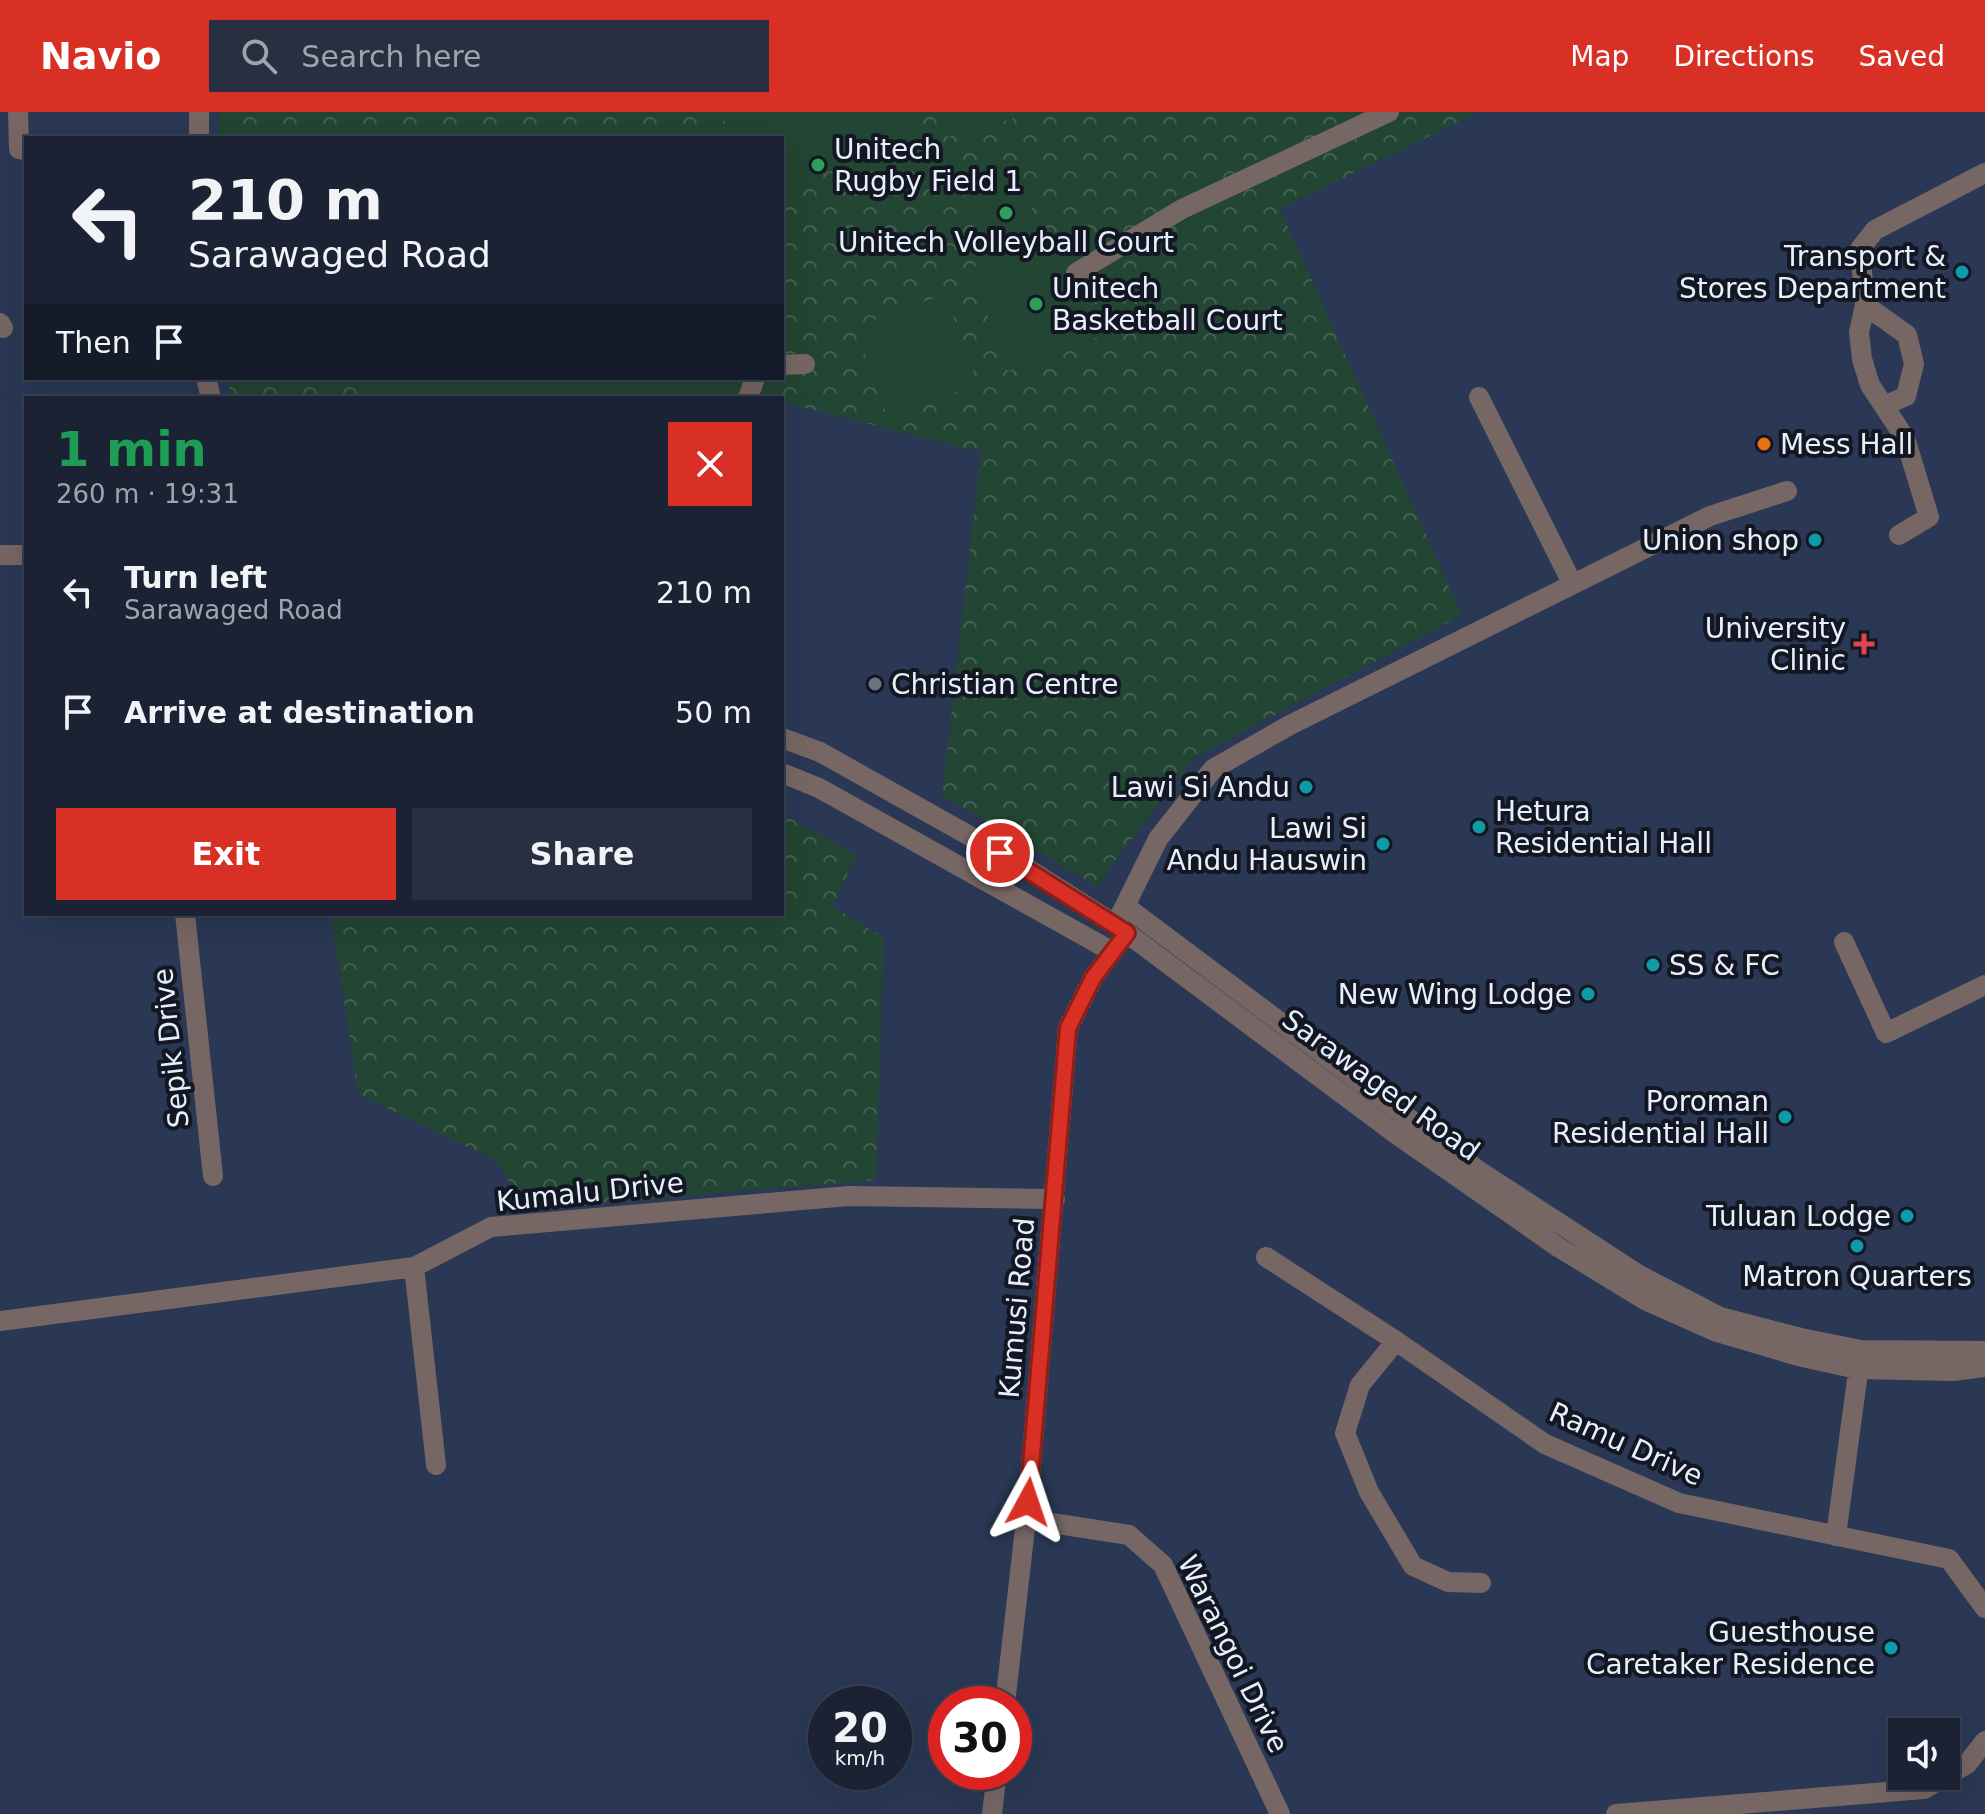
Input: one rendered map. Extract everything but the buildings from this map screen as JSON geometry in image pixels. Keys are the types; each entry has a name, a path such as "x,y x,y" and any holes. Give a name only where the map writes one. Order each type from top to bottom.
{"street":[{"path":"15,149 18,112"},
{"path":"199,112 199,136"},
{"path":"1076,273 1182,209 1389,112"},
{"path":"1899,535 1929,517 1905,438 1870,385 1862,359 1859,332 1865,305 1860,249 1875,230 1985,173"},
{"path":"1865,305 1907,335 1914,364 1906,396 1884,406"},
{"path":"784,365 805,364"},
{"path":"1479,397 1572,583"},
{"name":"Kumusi Road","path":"1007,1686 1026,1519 1068,1028 1093,978 1113,952 1158,839 1213,769 1288,726 1710,516 1787,491"},
{"path":"0,555 24,555"},
{"name":"Sarawaged Road","path":"784,739 834,759 1123,921 1396,1134 1558,1247 1645,1300 1717,1332 1798,1356 1953,1371 1985,1367"},
{"path":"784,774 819,788 1113,952"},
{"path":"185,916 213,1176"},
{"path":"1844,942 1886,1033 1985,985"},
{"name":"Kumalu Drive","path":"0,1321 414,1267 491,1227 849,1196 1055,1199"},
{"name":"Ramu Drive","path":"1266,1257 1396,1341 1545,1444 1679,1503 1949,1559 1985,1608"},
{"path":"414,1267 436,1465"},
{"path":"1396,1341 1360,1385 1345,1433 1369,1492 1413,1566 1448,1582 1481,1583"},
{"path":"1836,1536 1859,1360 1985,1351"},
{"name":"Warangoi Drive","path":"1026,1519 1129,1535 1163,1565 1280,1814"},
{"path":"1616,1814 1924,1789 1967,1764 1985,1741"},
{"path":"992,1814 995,1790"}],"shaded area":[{"path":"0,112 1985,112 1985,1814 0,1814"}],"green space":[{"path":"219,112 1479,112 1280,209 1462,615 1192,759 1096,886 942,795 981,452 784,403 784,396 230,396 228,380 784,380 784,136 218,136"},
{"name":"Unitech Rugby Field 1","path":"722,112 917,112 926,144 784,184 784,136 729,136"},
{"path":"941,112 1036,112 948,137"},
{"name":"Unitech Volleyball Court","path":"1019,172 1042,238 992,254 971,188"},
{"name":"Unitech Basketball Court","path":"1062,236 1100,336 1008,371 970,268"},
{"path":"945,294 978,384 888,417 855,327"},
{"path":"368,380 702,380 725,387 722,396 364,396"},
{"path":"784,815 857,855 832,906 884,938 876,1180 528,1209 495,1160 358,1094 331,916 784,916"}],"place":[{"name":"Unitech Rugby Field 1","path":"818,165"},
{"name":"Unitech Volleyball Court","path":"1006,213"},
{"name":"Transport & Stores Department","path":"1962,272"},
{"name":"Unitech Basketball Court","path":"1036,304"},
{"name":"Mess Hall","path":"1764,444"},
{"name":"Union shop","path":"1815,540"},
{"name":"University Clinic","path":"1864,644"},
{"name":"Christian Centre","path":"875,684"},
{"name":"Lawi Si Andu","path":"1306,787"},
{"name":"Hetura Residential Hall","path":"1479,827"},
{"name":"Lawi Si Andu Hauswin","path":"1383,844"},
{"name":"SS & FC","path":"1653,965"},
{"name":"New Wing Lodge","path":"1588,994"},
{"name":"Poroman Residential Hall","path":"1785,1117"},
{"name":"Tuluan Lodge","path":"1907,1216"},
{"name":"Matron Quarters","path":"1857,1246"},
{"name":"Guesthouse Caretaker Residence","path":"1891,1648"}],"route":[{"path":"1000,853 1127,933 1093,978 1068,1028 1028,1502"}]}
